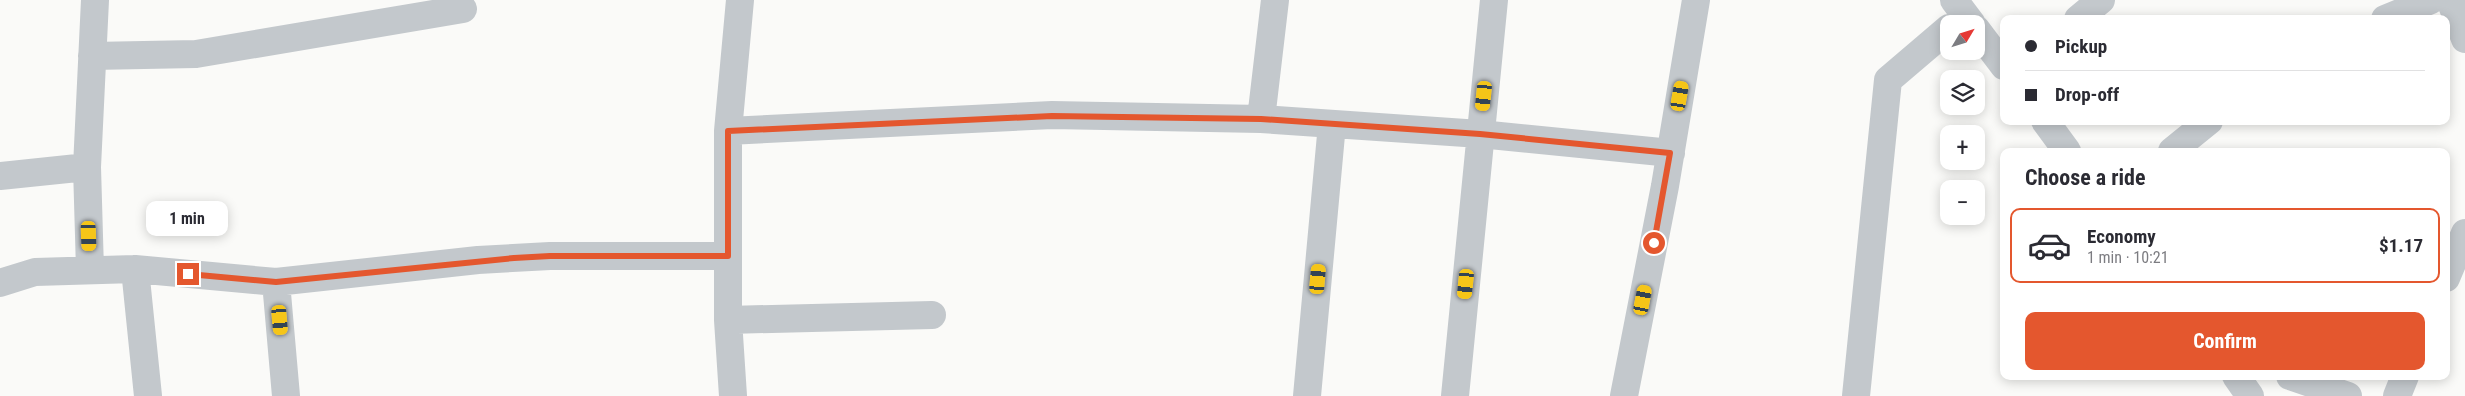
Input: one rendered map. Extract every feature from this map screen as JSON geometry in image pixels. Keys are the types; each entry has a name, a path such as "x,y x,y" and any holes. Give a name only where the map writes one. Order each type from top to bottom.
{"street":[{"path":"90,270 88,167 95,0"},
{"path":"733,396 728,320 728,131 740,0"},
{"path":"1261,119 1275,0"},
{"path":"1455,396 1494,0"},
{"path":"1624,396 1670,153 1696,0"},
{"path":"2083,15 2101,0"},
{"path":"2395,15 2431,0"},
{"path":"2450,0 2465,39"},
{"path":"92,56 196,54 463,9"},
{"path":"1856,396 1888,80 1940,38"},
{"path":"1985,45 2000,62"},
{"path":"728,131 1052,116 1261,119 1480,134 1670,153"},
{"path":"1307,396 1332,124"},
{"path":"2048,125 2065,148"},
{"path":"2176,148 2204,125"},
{"path":"0,176 88,167"},
{"path":"2450,269 2465,233"},
{"path":"0,283 35,272 135,269 276,282 505,258 550,256 728,256"},
{"path":"135,269 148,396"},
{"path":"276,282 286,396"},
{"path":"728,320 932,315"},
{"path":"2239,380 2250,396"},
{"path":"2302,380 2348,396"},
{"path":"2397,396 2403,380"}],"route":[{"path":"188,274 276,282 478,260 550,256 728,256 728,131 1052,116 1261,119 1480,134 1670,153 1654,243"}]}
